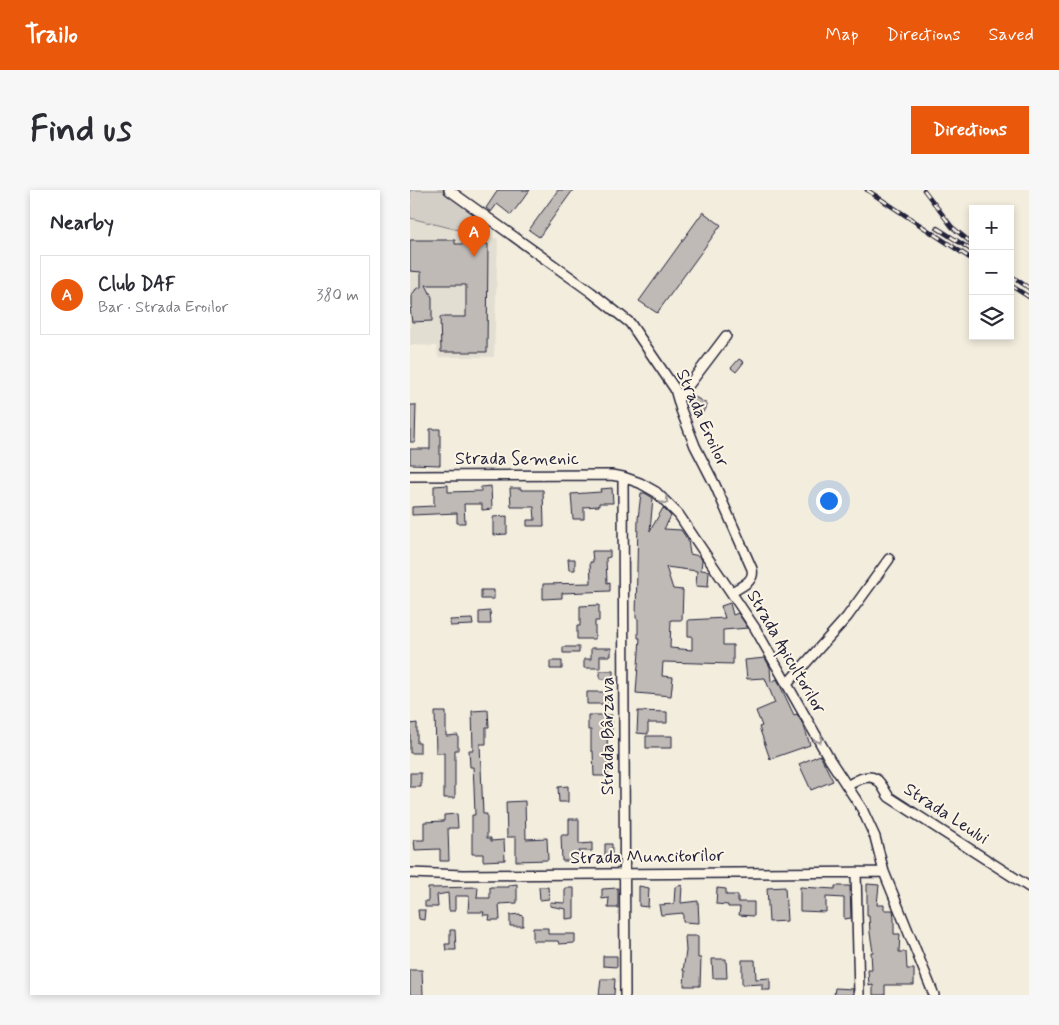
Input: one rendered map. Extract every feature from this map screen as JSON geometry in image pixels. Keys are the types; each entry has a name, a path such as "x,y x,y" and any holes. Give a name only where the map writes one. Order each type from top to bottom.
{"street":[{"name":"Strada Eroilor","path":"449,190 591,292 630,323 670,381 679,398 681,410 695,446 716,485 754,575 750,581 732,592"},
{"path":"679,398 726,336"},
{"name":"Strada Semenic","path":"410,476 610,475 623,477"},
{"name":"Strada Apicultorilor","path":"623,477 640,483 656,492 679,515 755,628 830,760 862,809 875,837 884,872 934,995"},
{"name":"Strada Bârzava","path":"623,477 625,995"},
{"path":"787,684 847,617 889,559"},
{"name":"Strada Leului","path":"847,786 864,777 876,779 889,797 1029,887"},
{"path":"856,872 859,995"},
{"name":"Strada Muncitorilor","path":"410,873 463,875 884,872"}],"shaded area":[{"path":"410,190 444,190 482,216 467,232 410,218"},
{"path":"410,218 498,239 494,357 438,357 437,346 410,345"}],"building":[{"path":"498,190 530,190 511,215 497,204 491,212 486,208"},
{"path":"558,190 573,190 539,237 529,230"},
{"path":"703,212 721,225 657,313 639,301"},
{"path":"410,240 455,240 455,244 488,244 487,352 441,352 440,317 466,317 466,285 426,285 432,297 432,321 412,322 410,308 412,308 412,295 416,289 421,287 421,272 410,271"},
{"path":"739,359 744,362 736,372 731,368"},
{"path":"695,397 707,404 702,414 689,407"},
{"path":"410,405 416,405 415,442 410,442"},
{"path":"430,429 440,429 440,465 410,464 410,449 430,449"},
{"path":"448,485 448,492 481,491 481,487 491,486 492,509 482,510 482,504 464,504 465,523 457,523 457,513 412,515 412,507 434,506 434,486"},
{"path":"510,488 543,490 544,526 527,526 527,520 535,520 534,507 511,507"},
{"path":"612,488 613,503 599,503 599,506 584,507 584,519 573,519 571,494 601,492 600,489"},
{"path":"641,493 645,493 653,498 650,531 663,508 671,516 664,529 681,530 688,540 690,554 699,556 702,560 701,570 709,571 708,587 696,586 697,571 666,567 673,589 683,590 682,620 671,620 670,648 692,650 692,636 688,636 688,620 725,618 721,606 730,603 733,615 738,613 748,628 723,630 723,645 733,645 733,664 663,662 662,676 673,677 671,696 636,693 640,638 638,638 638,619 636,618 638,519"},
{"path":"507,516 507,534 493,535 493,517"},
{"path":"592,551 610,551 610,557 606,558 607,583 610,582 610,591 562,593 562,598 543,599 543,584 591,583 590,562 593,562"},
{"path":"568,559 575,559 575,570 569,570"},
{"path":"481,590 494,590 494,599 481,599"},
{"path":"599,605 599,621 595,621 595,639 577,639 577,626 580,626 580,606"},
{"path":"490,611 491,624 479,624 479,612"},
{"path":"472,619 473,625 450,626 450,620"},
{"path":"563,647 579,647 579,653 563,653"},
{"path":"591,648 611,648 611,656 600,656 600,668 584,668 584,659 591,659"},
{"path":"765,658 770,667 771,682 777,679 794,715 797,714 804,726 810,745 770,759 759,727 762,726 756,711 775,703 765,678 747,679 745,660"},
{"path":"550,661 562,661 562,669 550,669"},
{"path":"600,671 613,671 613,679 600,679"},
{"path":"587,692 607,692 607,704 587,704"},
{"path":"488,710 489,727 486,727 486,744 480,744 483,814 487,814 487,838 491,838 491,841 504,840 505,860 483,861 483,854 472,854 472,815 475,815 473,767 470,767 469,750 473,750 472,711"},
{"path":"638,711 667,712 667,723 648,723 648,734 637,733"},
{"path":"435,712 446,712 446,736 458,735 458,750 455,750 455,798 444,798 444,753 436,753"},
{"path":"588,715 612,715 612,730 607,730 608,776 594,776 591,730 588,730"},
{"path":"417,723 417,743 420,743 420,753 410,753 410,724"},
{"path":"646,736 672,736 672,748 646,748"},
{"path":"820,755 833,781 811,790 799,764"},
{"path":"410,773 421,773 421,787 410,787"},
{"path":"568,786 568,802 559,802 558,787"},
{"path":"525,801 526,839 547,838 548,860 516,861 516,837 507,837 506,802"},
{"path":"457,814 458,828 448,828 449,861 440,861 440,849 415,850 414,840 424,840 424,822 444,821 444,815"},
{"path":"569,819 579,819 579,844 592,843 592,851 579,851 579,861 562,861 561,835 569,835"},
{"path":"605,844 612,844 612,862 605,862"},
{"path":"517,884 517,903 499,904 500,920 489,920 490,915 483,915 484,912 468,912 469,896 455,896 455,911 449,911 448,893 437,895 438,907 425,907 425,901 428,901 428,888 478,887 477,898 490,898 490,887 509,887 509,885"},
{"path":"867,884 879,885 877,905 884,905 884,910 893,910 894,934 900,934 899,952 906,952 907,969 914,969 914,985 885,985 885,995 873,995 873,985 869,986 868,970 872,970 871,952 873,952 869,916 867,916"},
{"path":"682,885 681,903 698,901 699,923 683,922 683,913 661,915 659,905 674,904 675,887"},
{"path":"639,886 649,888 648,907 639,906"},
{"path":"835,886 850,886 851,918 844,919 844,898 826,897 826,912 800,911 800,887 835,889"},
{"path":"539,887 548,887 549,899 540,900"},
{"path":"785,887 787,921 769,922 767,888"},
{"path":"565,888 574,888 574,918 566,919 566,909 550,906 550,902 565,903"},
{"path":"618,888 618,908 608,908 609,898 602,899 602,889"},
{"path":"717,888 726,889 726,895 738,895 738,902 754,902 754,916 739,915 740,907 716,904"},
{"path":"418,910 425,910 424,920 419,919"},
{"path":"520,914 523,916 523,926 510,926 510,915"},
{"path":"533,928 548,928 548,934 575,934 575,943 559,944 558,941 533,941"},
{"path":"450,930 455,930 456,950 446,950 445,944 450,944"},
{"path":"685,936 698,936 698,958 701,958 700,986 684,986"},
{"path":"603,956 617,956 617,967 603,966"},
{"path":"712,959 726,959 727,978 713,978"},
{"path":"742,960 755,960 756,979 770,978 770,990 762,990 762,984 742,985"},
{"path":"410,970 422,970 423,995 410,995"},
{"path":"601,979 615,979 614,995 599,995"},
{"path":"835,988 853,989 853,995 834,995"}],"railway":[{"path":"867,190 969,257"},
{"path":"924,190 952,227 969,241"},
{"path":"937,228 971,250"},
{"path":"1014,278 1029,288"},
{"path":"1014,288 1029,297"}],"place":[{"name":"Club DAF","path":"474,257"}]}
